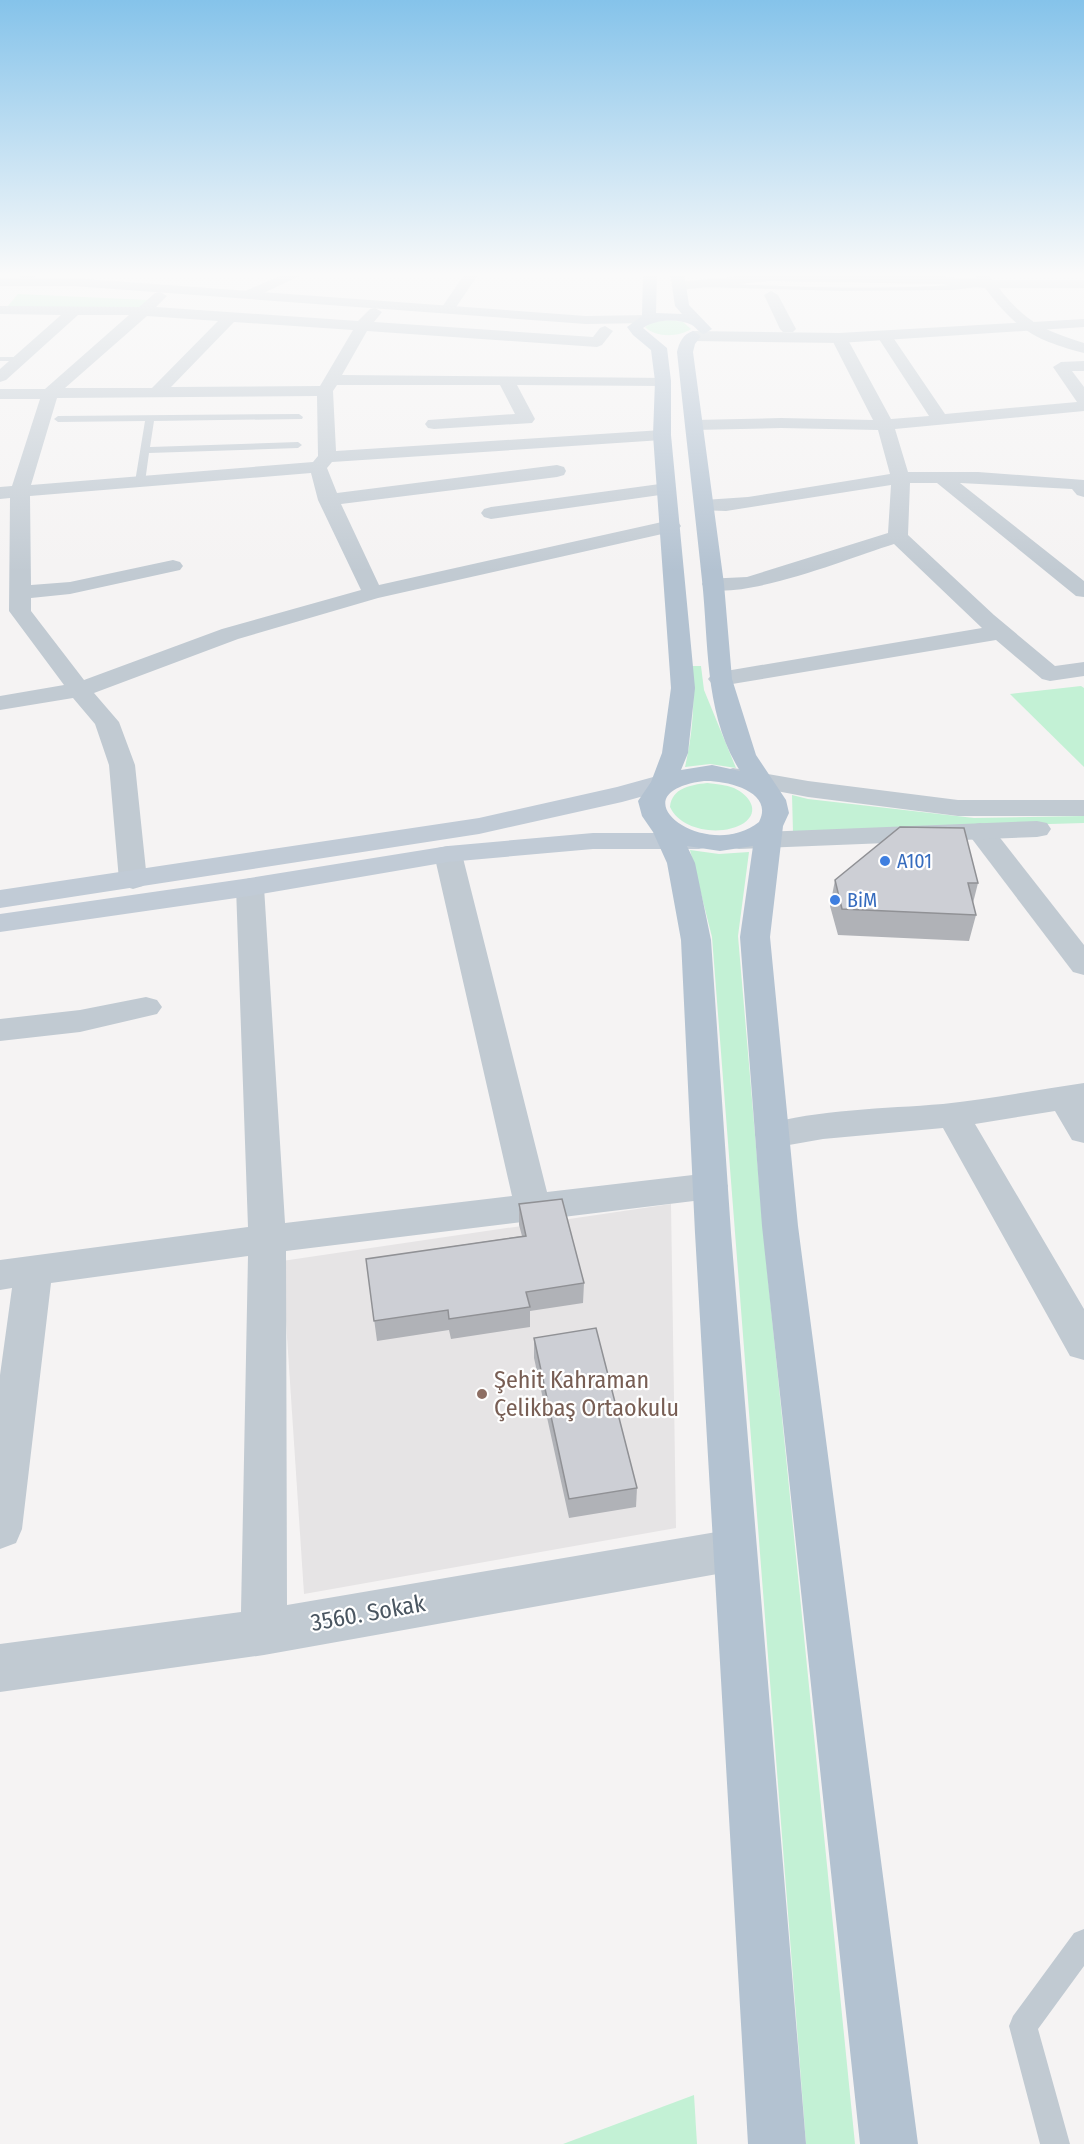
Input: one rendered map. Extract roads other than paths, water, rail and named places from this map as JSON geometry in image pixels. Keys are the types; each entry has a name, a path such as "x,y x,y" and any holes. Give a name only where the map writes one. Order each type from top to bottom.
{"main road":[{"path":"662,372 662,435 683,687 675,753 667,782 653,795 651,806 655,817 678,836 696,939 734,1550 777,2144"},
{"path":"687,372 713,584 720,679 760,816"},
{"path":"0,899 479,826 702,774 733,776 752,782 760,816 755,937 784,1262 889,2144"},
{"path":"0,923 250,887 448,854 678,836 719,843 760,816"}],"street":[{"path":"74,372 50,393 10,492 13,605 107,722 122,765 134,880"},
{"path":"157,392 176,372"},
{"path":"336,372 327,386 322,462 328,500 350,551 373,594"},
{"path":"857,372 885,425 900,479 898,536 1001,632 1050,674 1084,669"},
{"path":"909,372 940,420"},
{"path":"1065,372 1084,399"},
{"path":"0,394 157,392 327,386 415,380 663,381"},
{"path":"415,380 434,424 455,447"},
{"path":"434,424 526,419 506,381"},
{"path":"694,425 792,423 885,425 1084,406"},
{"path":"10,492 140,482 455,447 662,435"},
{"path":"328,500 557,471"},
{"path":"704,506 736,505 879,480 940,477 1077,484 1084,491"},
{"path":"940,477 1084,591"},
{"path":"462,484 491,513 524,558"},
{"path":"491,513 667,489"},
{"path":"0,703 79,690 230,634 373,594 670,526"},
{"path":"713,584 748,583 898,536"},
{"path":"13,605 70,588 173,566"},
{"path":"720,679 1001,632"},
{"path":"760,816 808,789 958,807 1084,808"},
{"path":"760,816 980,831 1084,827"},
{"path":"980,831 1084,965"},
{"path":"448,854 532,1206"},
{"path":"250,887 267,1239 264,1632"},
{"path":"0,1030 80,1021 146,1007"},
{"path":"772,1136 823,1127 953,1115 1074,1096 1084,1131"},
{"path":"953,1115 1084,1344"},
{"path":"0,1529 17,1272 532,1206 710,1186"},
{"name":"3560. Sokak","path":"0,1668 264,1632 734,1550"}],"lane":[{"path":"58,419 299,417"},
{"path":"140,482 150,418"},
{"path":"145,450 298,445"},
{"path":"1055,2144 1023,2026 1084,1943"}],"place":[{"name":"A101","path":"885,861"},
{"name":"BiM","path":"835,900"},
{"name":"Şehit Kahraman Çelikbaş Ortaokulu","path":"482,1394"}]}
